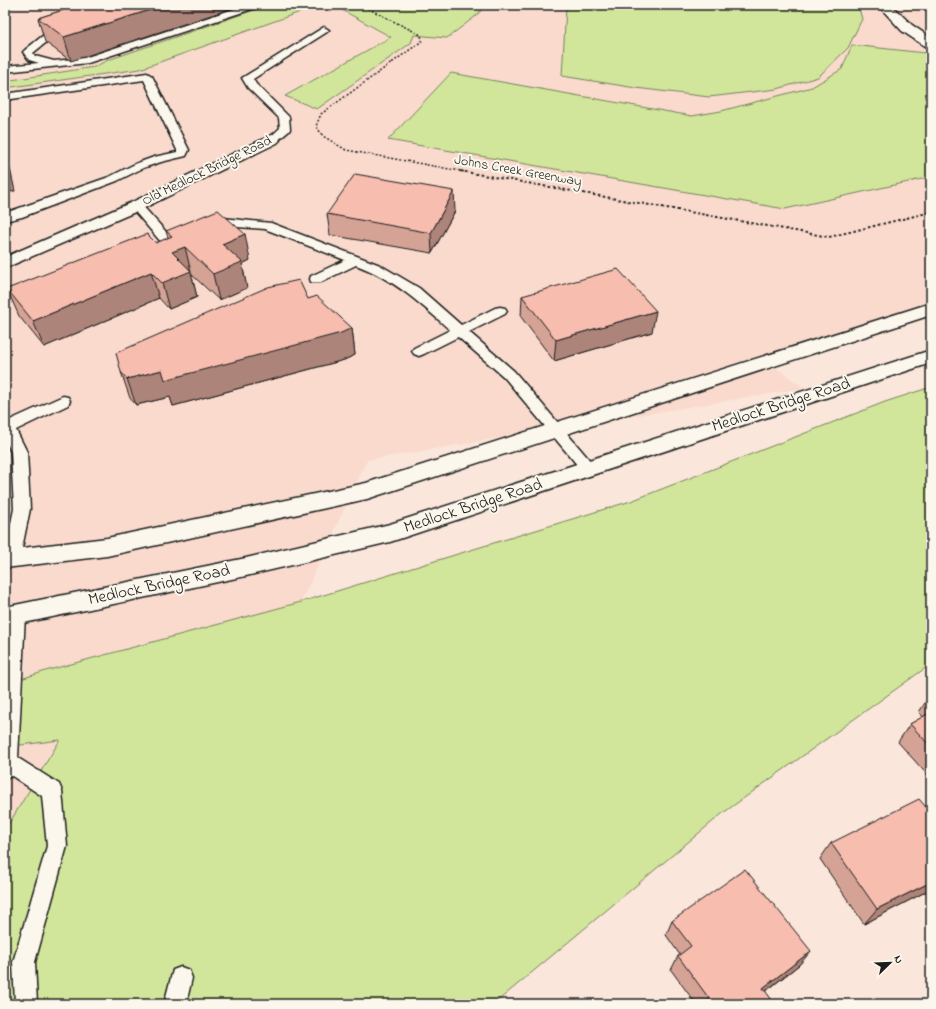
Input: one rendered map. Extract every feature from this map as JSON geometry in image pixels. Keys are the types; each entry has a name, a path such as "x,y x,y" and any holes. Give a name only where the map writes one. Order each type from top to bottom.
{"main road":[{"path":"884,5 907,28 931,44"},
{"name":"Old Medlock Bridge Road","path":"5,263 136,206 272,140"},
{"path":"8,559 107,547 367,491 931,309"},
{"name":"Medlock Bridge Road","path":"11,616 246,568 390,533 931,356"}],"lane":[{"path":"59,64 32,58 28,52 88,5"},
{"path":"5,69 85,61 255,5"},
{"name":"Old Medlock Bridge Road","path":"272,140 285,129 284,117 252,86 247,78 324,30"},
{"path":"5,97 147,76 183,150 182,154 158,159 139,166 106,182 18,214 5,217"},
{"path":"136,206 165,239 222,222 267,226 376,268 414,292 509,374 588,468"},
{"path":"316,279 356,260"},
{"path":"419,352 500,311"},
{"path":"8,559 22,509 18,452 6,427 63,401"},
{"path":"11,616 7,766 52,791 57,846 24,962 26,1004"},
{"path":"175,1004 181,978"}],"path":[{"name":"Johns Creek Greenway","path":"361,5 416,32 421,35 422,41 321,114 316,126 322,136 346,150 829,237 931,212"}],"shaded area":[{"path":"5,5 269,5 108,60 95,67 5,81"},
{"path":"320,5 333,5 391,37 285,96 317,109 411,43 414,35 447,38 476,16 486,5 931,5 931,312 764,359 804,388 367,460 301,602 49,670 5,684 5,88 140,69"},
{"path":"60,739 5,830 5,747"}],"green space":[{"path":"269,5 320,5 140,69 5,88 5,81 94,67 108,60"},
{"path":"333,5 486,5 476,16 447,38 414,35 411,43 317,109 285,96 391,37"},
{"path":"568,5 858,5 862,19 848,48 818,77 777,89 709,97 636,88 562,76 566,8"},
{"path":"852,45 925,53 931,57 931,177 785,209 388,140 451,73 692,116 721,111 812,87 842,69"},
{"path":"931,387 931,664 723,813 494,1004 5,1004 5,830 60,740 5,747 5,684 49,670 301,602 631,501 885,402"}],"building":[{"path":"79,5 166,5 64,37 38,18"},
{"path":"355,174 454,191 431,233 327,214"},
{"path":"218,210 245,234 222,244 242,262 213,274 185,247 172,252 191,271 162,283 151,272 33,321 7,289 147,234 156,243 172,236 166,231"},
{"path":"618,269 656,311 556,340 522,296"},
{"path":"299,280 308,299 317,296 352,328 341,333 165,380 162,370 127,379 121,372 116,353 268,287"},
{"path":"931,712 931,747 910,724"},
{"path":"919,799 931,813 931,882 877,909 831,843"},
{"path":"745,869 811,951 763,988 775,1004 713,1004 678,956 691,946 672,921"}]}
